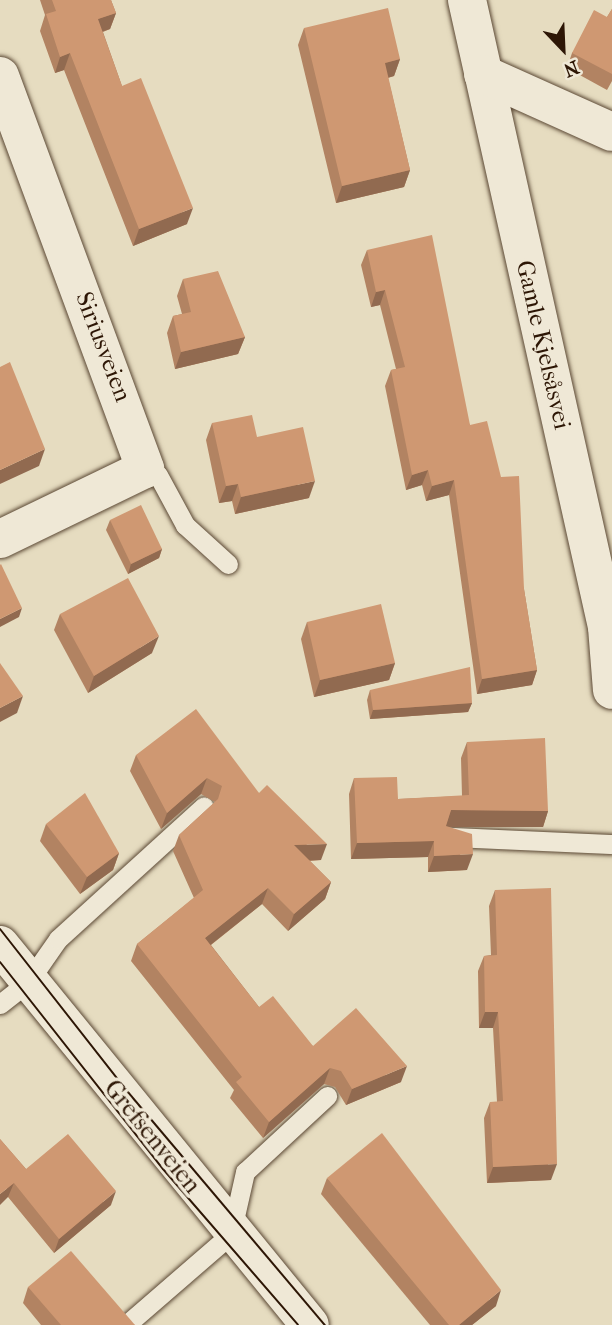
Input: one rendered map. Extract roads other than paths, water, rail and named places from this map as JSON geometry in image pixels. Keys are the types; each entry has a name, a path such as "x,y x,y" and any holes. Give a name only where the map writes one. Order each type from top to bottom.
{"street":[{"name":"Gamle Kjelsåsvei","path":"467,0 607,627 612,690"},
{"path":"483,74 612,132"},
{"name":"Siriusveien","path":"0,76 145,469"},
{"path":"0,539 145,469"},
{"name":"Grefsenveien","path":"0,945 14,993 310,1325"}],"lane":[{"path":"145,469 158,475 185,525 228,564"},
{"path":"14,993 58,939 204,806"},
{"path":"451,837 612,844"},
{"path":"126,1325 230,1234 245,1172 327,1096"}],"tram line":[{"path":"0,929 127,1091 325,1325"},
{"path":"0,962 163,1169 298,1325"}]}
